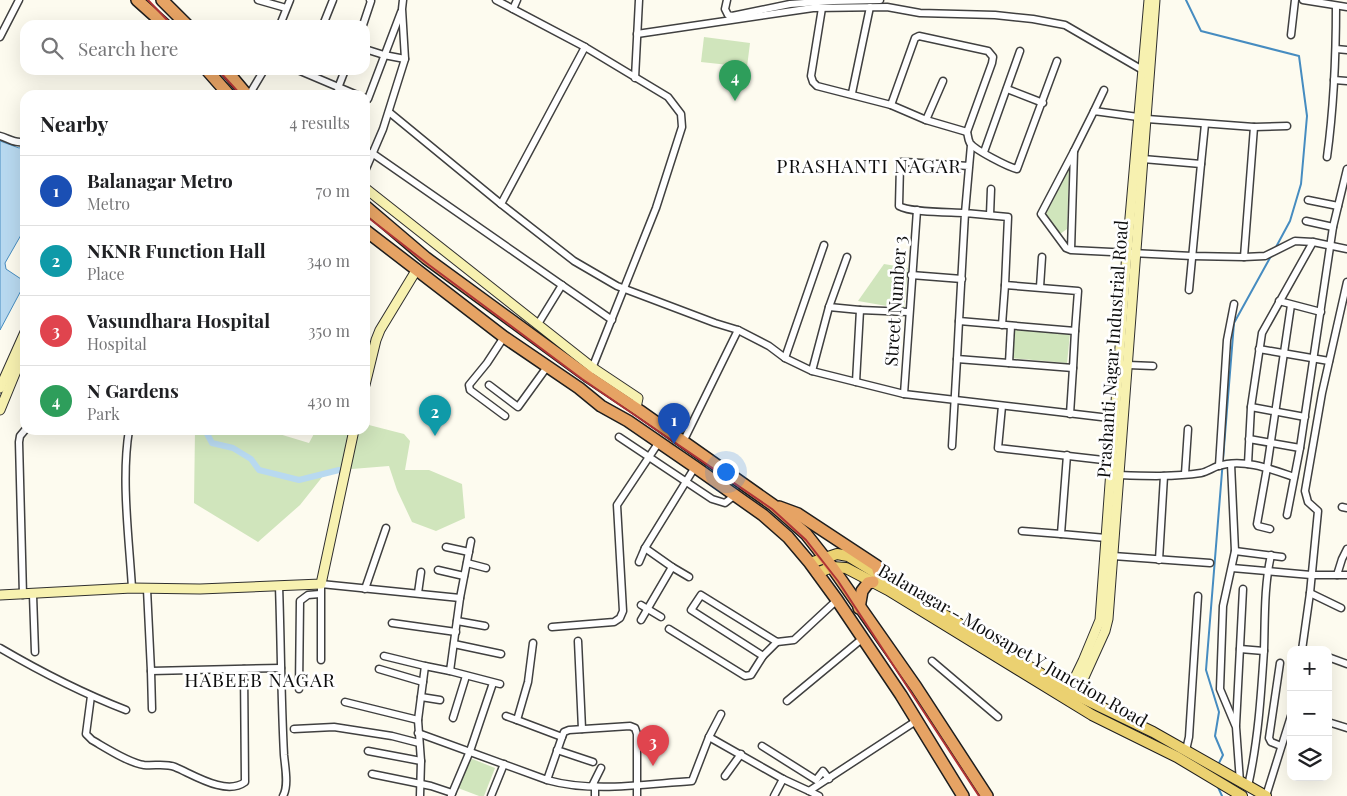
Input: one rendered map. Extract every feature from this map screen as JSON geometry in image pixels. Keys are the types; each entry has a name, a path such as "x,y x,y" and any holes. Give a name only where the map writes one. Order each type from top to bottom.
{"highway":[{"path":"137,0 159,20"},
{"path":"162,0 182,20"},
{"path":"211,75 224,90"},
{"path":"230,75 244,90"},
{"path":"370,210 426,258 507,316 591,372 636,408 772,505 806,534 825,557 926,703 987,796"},
{"path":"370,234 500,334 579,388 601,406 628,421 695,466 763,515 788,537 810,563 863,638 963,796"},
{"path":"500,334 507,316"},
{"path":"772,505 787,508 798,514 877,566 876,578 868,583 862,591 860,608"},
{"path":"913,716 926,703"}],"main road":[{"path":"810,563 825,557 845,554 876,578 1073,692 1186,750 1206,768 1241,782 1266,796"},
{"name":"Balanagar - Moosapet Y Junction Road","path":"832,567 843,566 876,578 1092,715 1206,768 1242,796"},
{"path":"817,573 832,567"}],"street":[{"path":"0,36 19,0"},
{"path":"258,0 286,8"},
{"path":"282,20 290,0"},
{"path":"325,20 333,0"},
{"path":"364,20 370,0"},
{"path":"370,158 389,112 405,59 403,0"},
{"path":"370,192 538,324 591,372 656,208 683,122 681,114 668,97 585,47 496,0"},
{"path":"513,9 517,0"},
{"path":"635,78 639,0"},
{"path":"727,0 725,9 732,16 790,4 833,0 880,0"},
{"name":"Prashanti Nagar Industrial Road","path":"1146,72 1148,0"},
{"name":"Prashanti Nagar Industrial Road","path":"1073,692 1105,631 1108,619 1114,556 1119,475 1119,419 1131,253 1146,72 1155,0"},
{"path":"1292,35 1295,0"},
{"path":"1303,0 1347,7"},
{"path":"1327,157 1336,49 1333,4"},
{"path":"852,93 870,7"},
{"path":"637,34 717,21 822,8 887,7 920,13 995,15 1058,23 1078,31 1146,72"},
{"path":"822,8 811,76 812,82 817,86 891,104 926,120 967,132"},
{"path":"370,94 402,9"},
{"path":"891,104 916,38 920,36 988,51 993,57 967,132 971,145 965,213 952,446"},
{"path":"501,204 585,47"},
{"path":"1336,49 1347,50"},
{"path":"370,51 405,59"},
{"path":"984,152 1020,51"},
{"path":"971,145 1015,169 1019,167 1057,61"},
{"path":"251,90 261,75"},
{"path":"310,75 343,90"},
{"path":"338,88 343,75"},
{"path":"1334,80 1347,81"},
{"path":"926,120 942,81"},
{"path":"1007,89 1042,103"},
{"path":"1104,90 1041,214 1066,248 1071,250 1244,257 1269,254 1295,241 1312,242 1347,249"},
{"path":"1094,111 1205,124 1254,127 1287,126"},
{"path":"389,112 574,261 624,290 738,330 769,346 785,358 812,371 904,394 1119,419"},
{"name":"Prashanti Nagar Industrial Road","path":"1073,692 1083,661 1100,620 1112,461 1128,365 1131,253 1143,159 1142,118"},
{"path":"1189,290 1205,124"},
{"path":"1244,257 1254,127"},
{"path":"0,136 20,142"},
{"path":"1071,250 1074,151"},
{"path":"372,153 612,320"},
{"path":"1143,159 1201,164"},
{"path":"969,166 902,162 900,165 899,206 917,210 990,214 1005,216 1009,220 1002,325"},
{"path":"1287,515 1305,417 1333,226 1347,169"},
{"path":"990,214 991,189"},
{"path":"1308,200 1338,206"},
{"name":"Street Number 3","path":"904,394 917,210"},
{"path":"1306,221 1333,226"},
{"path":"1248,464 1251,406 1262,333 1312,242"},
{"path":"785,358 824,245"},
{"path":"812,371 829,307 846,257"},
{"path":"1040,287 1042,257"},
{"path":"370,365 380,330 417,269"},
{"path":"912,275 962,278"},
{"path":"1304,646 1318,511 1308,502 1306,491 1316,421 1347,282"},
{"path":"1005,284 1078,291 1070,414"},
{"path":"538,324 562,285"},
{"path":"1279,301 1321,312"},
{"path":"1220,465 1227,340 1234,304"},
{"path":"1270,529 1257,525 1291,305"},
{"path":"829,307 909,312"},
{"path":"856,382 860,310"},
{"path":"959,321 1075,331"},
{"path":"1008,363 1011,326"},
{"path":"683,442 738,330"},
{"path":"500,334 487,363 468,385 470,390 505,416"},
{"path":"0,388 20,343"},
{"path":"1259,348 1283,354 1329,361"},
{"path":"957,359 1073,368"},
{"path":"0,410 20,362"},
{"path":"1128,365 1153,366"},
{"path":"489,384 518,407 547,367"},
{"path":"1002,406 998,448 1112,461"},
{"path":"1251,406 1305,417"},
{"path":"1185,474 1188,429"},
{"path":"21,435 19,442 22,595"},
{"path":"128,435 126,445 126,480 132,588"},
{"path":"321,660 321,584 353,435"},
{"path":"619,436 712,499 724,503 735,495"},
{"path":"1249,438 1300,448"},
{"path":"552,627 614,622 620,618 622,611 617,505 659,442"},
{"path":"1061,534 1067,455"},
{"path":"1231,464 1235,550 1223,606 1220,689 1236,727"},
{"path":"1119,475 1164,476 1203,473 1220,465 1248,464 1294,477"},
{"path":"640,562 645,548 695,466"},
{"path":"1159,560 1164,476"},
{"path":"365,589 386,528"},
{"path":"1022,531 1106,538"},
{"path":"450,671 460,598 471,541"},
{"path":"446,547 469,552"},
{"path":"645,548 689,577"},
{"path":"1337,574 1347,549"},
{"path":"1235,550 1282,557"},
{"path":"1241,782 1256,744 1264,650 1267,572 1270,555"},
{"path":"1114,556 1210,563"},
{"path":"467,563 486,568"},
{"path":"642,620 672,567"},
{"path":"1232,568 1311,575 1347,575"},
{"path":"438,570 464,576"},
{"path":"418,593 421,572"},
{"path":"0,595 33,595 132,588 200,589 321,584 460,598"},
{"path":"279,586 286,778 286,792 283,796"},
{"path":"1241,782 1236,727 1243,588"},
{"path":"147,589 152,709"},
{"path":"1310,593 1341,608"},
{"path":"299,689 300,601 308,595 320,594"},
{"path":"33,595 35,652"},
{"path":"763,656 691,610 701,595 777,642"},
{"path":"1186,750 1189,737 1198,596"},
{"path":"669,629 744,676 751,675 763,656 777,642 794,640 837,600"},
{"path":"641,605 661,617"},
{"path":"457,621 485,626"},
{"path":"392,623 456,632"},
{"path":"787,701 863,638"},
{"path":"578,641 582,729"},
{"path":"517,720 528,682 533,643"},
{"path":"454,644 501,654"},
{"path":"0,648 91,696 126,710"},
{"path":"1240,649 1264,650"},
{"path":"372,774 420,784 451,795 496,684 384,656"},
{"path":"1332,658 1347,664"},
{"path":"932,661 998,717"},
{"path":"1280,663 1269,738 1271,742 1281,746"},
{"path":"420,796 421,761 418,720 425,666"},
{"path":"150,671 281,668"},
{"path":"91,696 86,734 92,740 143,765 165,764 221,788 233,788 242,786 245,782 244,669"},
{"path":"379,669 423,682"},
{"path":"453,718 466,676"},
{"path":"421,697 440,700"},
{"path":"345,702 418,720"},
{"path":"418,733 547,780 563,784 594,786 692,781 709,737 721,714"},
{"path":"506,716 562,737"},
{"path":"809,791 913,716"},
{"path":"1332,723 1347,728"},
{"path":"547,780 564,732 569,730 630,726 635,728 637,734 637,796"},
{"path":"294,729 334,727 392,736 419,743"},
{"path":"1266,796 1287,728"},
{"path":"709,737 783,779 819,796"},
{"path":"762,746 816,780 823,771 828,779"},
{"path":"557,750 593,762"},
{"path":"368,751 421,761"},
{"path":"725,776 741,754"},
{"path":"492,796 504,764"},
{"path":"595,796 594,786 601,768"},
{"path":"774,796 783,779"}],"green space":[{"path":"704,37 750,43 747,67 701,62"},
{"path":"1069,169 1067,229 1060,234 1046,214"},
{"path":"884,264 908,268 904,309 858,301"},
{"path":"1014,328 1070,334 1067,363 1011,358"},
{"path":"370,425 404,434 410,441 405,470 429,470 462,484 465,518 436,531 412,522 397,490 389,466 327,471 300,505 258,542 194,503 195,435 283,435 309,443 313,435 370,435"},
{"path":"470,758 495,768 484,796 458,788"}],"water":[{"path":"0,141 20,148 20,237 5,263 6,269 20,278 20,292 0,330"}],"waterway":[{"path":"1186,0 1201,31 1299,56 1307,116 1301,184 1290,221 1276,247"},
{"path":"1218,765 1223,755 1215,736 1219,712 1206,670 1234,323 1271,256"},
{"path":"208,435 212,443 233,448 251,459 259,470 299,480 339,470"},
{"path":"1217,785 1222,796"}],"railway":[{"path":"148,0 167,20"},
{"path":"223,75 236,90"},
{"path":"370,219 582,379 772,509 806,540 838,581 979,796"}],"place":[{"name":"N Gardens","path":"735,101"},
{"name":"NKNR Function Hall","path":"435,436"},
{"name":"Balanagar Metro","path":"674,444"},
{"name":"Vasundhara Hospital","path":"653,766"}],"district":[{"name":"PRASHANTI NAGAR","path":"869,165"},
{"name":"HABEEB NAGAR","path":"260,679"}]}
